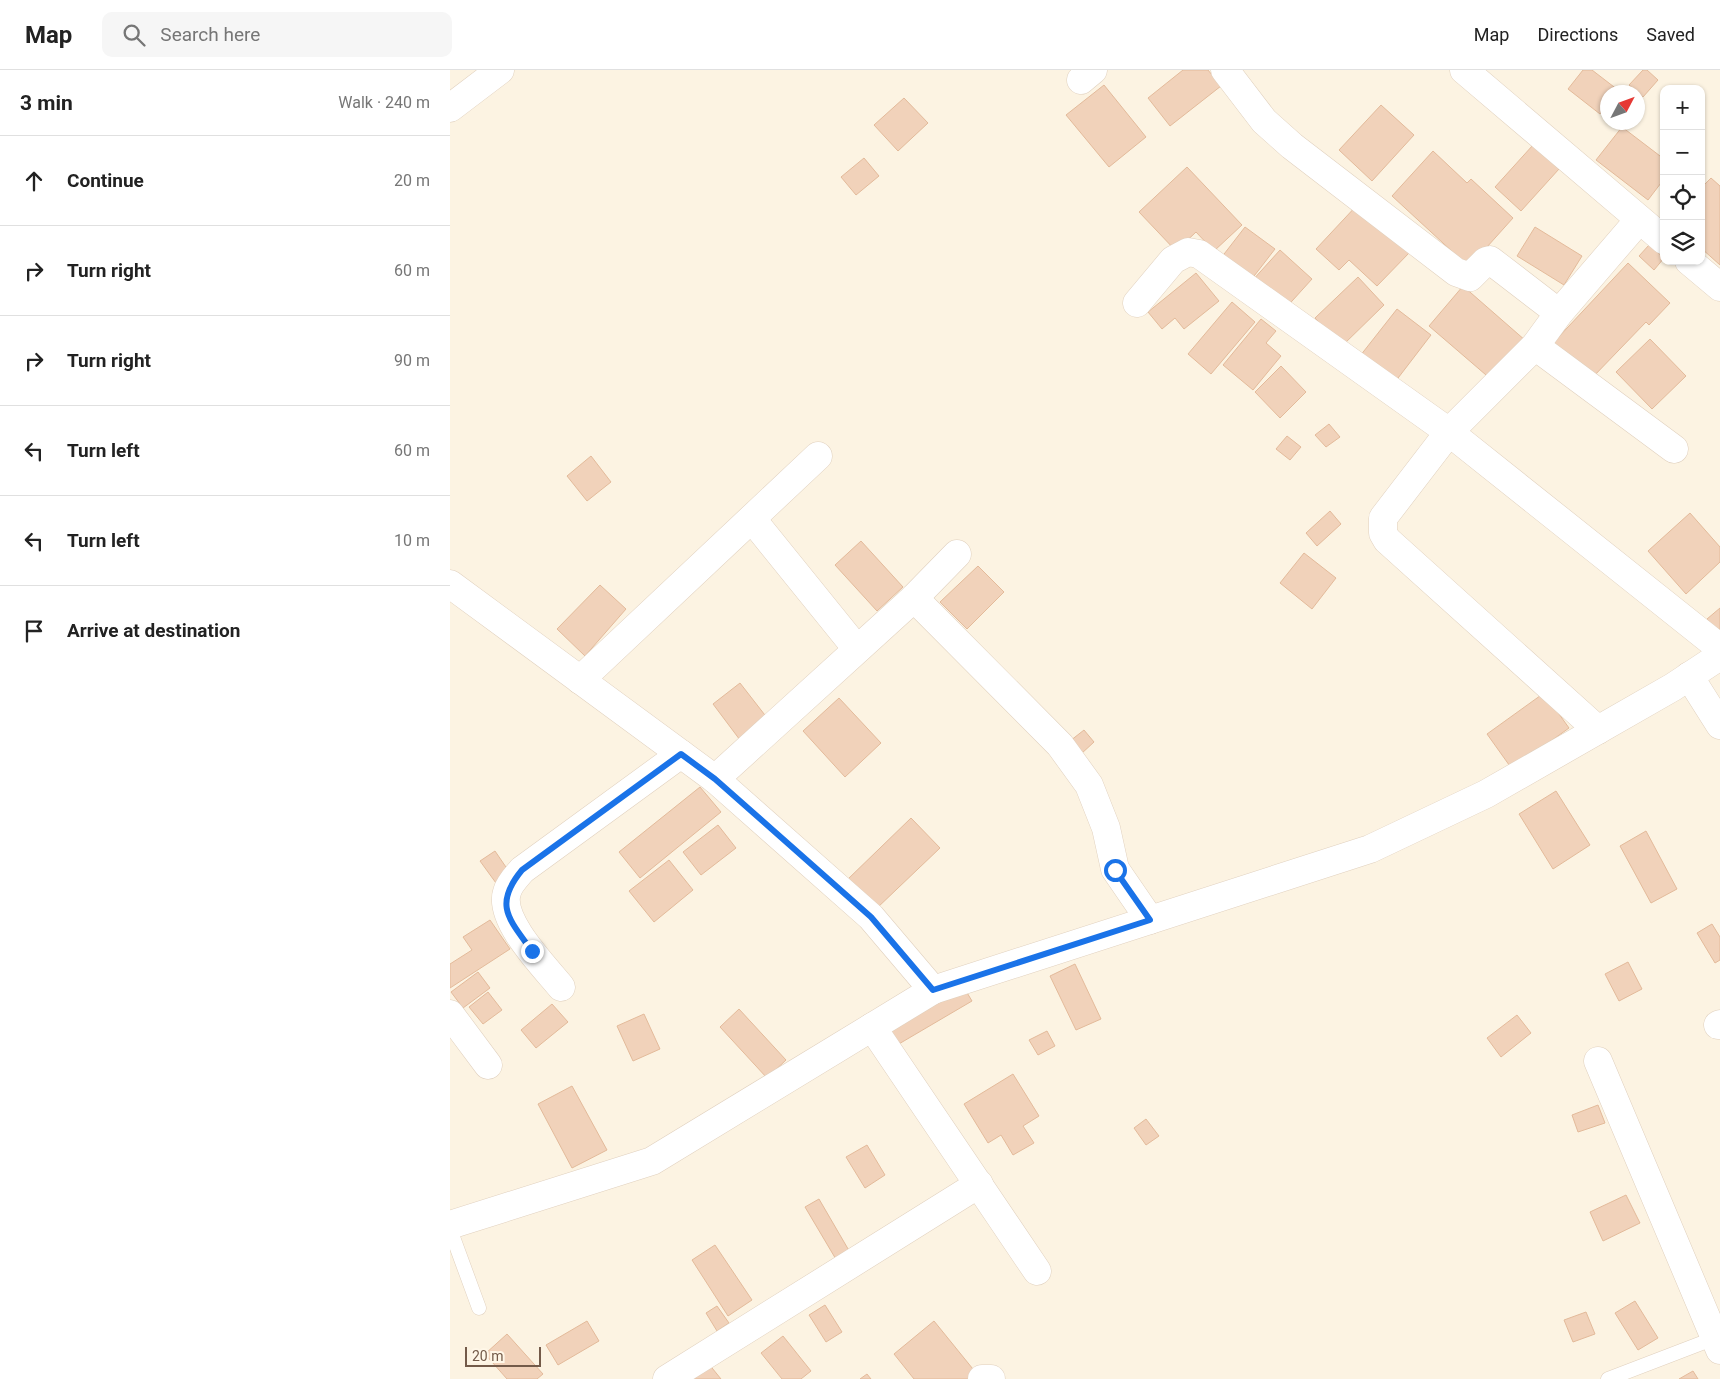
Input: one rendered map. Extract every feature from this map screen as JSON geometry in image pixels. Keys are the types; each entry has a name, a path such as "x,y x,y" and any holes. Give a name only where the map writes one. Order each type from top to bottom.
{"street":[{"path":"450,108 500,70"},
{"path":"1225,70 1264,121 1292,146 1456,272 1470,277 1486,260 1490,260 1559,313"},
{"path":"1464,70 1660,237"},
{"path":"1598,730 1387,540 1383,533 1383,518 1449,432 1535,346 1559,313 1639,220"},
{"path":"1137,303 1173,260 1188,252 1199,254 1449,432 1720,648"},
{"path":"1694,265 1720,286"},
{"path":"1535,346 1674,449"},
{"path":"580,680 818,456"},
{"path":"752,520 857,649"},
{"path":"715,779 914,598 957,554"},
{"path":"450,584 715,779 871,917 933,990"},
{"path":"914,598 1060,744 1089,785 1106,828 1115,870 1150,920"},
{"path":"450,1225 652,1161 933,990 1370,849 1486,794 1598,730 1720,656"},
{"path":"1689,676 1720,725"},
{"path":"561,987 514,927 506,908 507,892 522,870 681,754"},
{"path":"450,1014 488,1065"},
{"path":"872,1027 1037,1271"},
{"path":"1598,1061 1717,1344"},
{"path":"666,1379 979,1184"},
{"path":"982,1379 991,1379"}],"lane":[{"path":"450,1230 479,1308"},
{"path":"1608,1379 1717,1344"}],"building":[{"path":"1183,70 1208,70 1221,86 1170,126 1148,98"},
{"path":"1583,70 1592,70 1612,85 1600,85 1600,114 1568,89"},
{"path":"1643,70 1647,70 1658,80 1645,95 1645,85 1629,85"},
{"path":"1104,85 1146,137 1109,167 1066,115"},
{"path":"904,98 928,123 898,151 874,125"},
{"path":"1381,105 1414,135 1372,181 1339,150"},
{"path":"1620,130 1626,130 1660,156 1660,184 1648,200 1596,160"},
{"path":"1533,145 1559,169 1521,211 1495,187"},
{"path":"1433,151 1467,183 1471,179 1513,218 1469,267 1392,196"},
{"path":"864,158 879,176 856,195 841,177"},
{"path":"1187,167 1242,225 1214,251 1196,232 1176,251 1139,212"},
{"path":"1711,178 1720,186 1720,265 1705,252 1705,184"},
{"path":"1359,203 1410,252 1377,286 1349,260 1339,270 1316,249"},
{"path":"1245,227 1275,249 1251,280 1221,258"},
{"path":"1535,227 1582,256 1564,285 1517,256"},
{"path":"1649,245 1660,255 1660,263 1654,270 1639,256"},
{"path":"1280,250 1312,279 1283,311 1251,282"},
{"path":"1628,263 1670,303 1649,325 1646,322 1591,379 1553,343"},
{"path":"1196,273 1219,301 1184,329 1175,318 1162,329 1148,312"},
{"path":"1358,277 1384,305 1342,346 1315,318"},
{"path":"1463,286 1526,341 1493,381 1429,326"},
{"path":"1232,302 1255,322 1211,374 1188,354"},
{"path":"1397,309 1431,335 1395,382 1360,356"},
{"path":"1261,319 1276,331 1266,343 1281,356 1253,390 1223,365"},
{"path":"1650,339 1686,376 1652,409 1616,372"},
{"path":"1281,366 1306,392 1280,418 1255,392"},
{"path":"1329,424 1340,437 1326,447 1315,435"},
{"path":"1287,436 1301,447 1290,460 1276,449"},
{"path":"591,456 611,482 587,501 567,476"},
{"path":"1330,511 1341,524 1317,546 1306,533"},
{"path":"1690,513 1720,547 1720,562 1686,594 1648,551"},
{"path":"861,541 903,587 877,611 835,565"},
{"path":"1304,553 1336,578 1312,609 1280,583"},
{"path":"978,566 1004,592 967,629 940,602"},
{"path":"600,585 626,609 585,656 557,629"},
{"path":"1720,608 1720,635 1707,619"},
{"path":"740,683 768,719 740,740 713,704"},
{"path":"1544,693 1569,728 1512,769 1487,734"},
{"path":"839,698 881,743 845,777 803,731"},
{"path":"1084,730 1094,742 1081,754 1070,741"},
{"path":"700,787 721,812 640,878 619,852"},
{"path":"1556,791 1590,845 1553,869 1519,814"},
{"path":"911,818 940,848 876,909 847,880"},
{"path":"718,825 736,848 701,875 683,852"},
{"path":"1646,831 1677,889 1651,903 1620,846"},
{"path":"495,851 510,873 496,883 480,861"},
{"path":"669,860 693,890 654,922 629,891"},
{"path":"490,920 510,949 450,988 450,964 472,950 463,937"},
{"path":"1712,924 1720,937 1720,960 1715,963 1697,933"},
{"path":"1628,962 1642,989 1619,1001 1605,974"},
{"path":"1075,964 1101,1019 1076,1030 1050,976"},
{"path":"478,972 490,988 463,1008 451,992"},
{"path":"963,986 972,1001 892,1048 884,1034"},
{"path":"488,992 502,1010 483,1024 469,1007"},
{"path":"552,1004 568,1022 536,1048 521,1030"},
{"path":"739,1009 786,1060 767,1078 720,1027"},
{"path":"644,1014 660,1049 633,1061 617,1026"},
{"path":"1517,1015 1531,1033 1501,1057 1487,1038"},
{"path":"1047,1031 1055,1046 1038,1055 1029,1040"},
{"path":"1013,1074 1039,1116 1023,1126 1034,1143 1013,1155 1001,1135 988,1143 964,1104"},
{"path":"572,1086 607,1150 572,1168 538,1104"},
{"path":"1598,1105 1605,1123 1578,1132 1572,1115"},
{"path":"1146,1119 1159,1136 1146,1145 1134,1128"},
{"path":"867,1145 885,1175 865,1188 846,1157"},
{"path":"1626,1195 1640,1223 1603,1241 1590,1212"},
{"path":"819,1199 851,1254 837,1261 805,1207"},
{"path":"715,1245 752,1300 728,1316 692,1260"},
{"path":"1635,1301 1658,1338 1638,1350 1615,1313"},
{"path":"825,1305 842,1332 826,1342 809,1315"},
{"path":"717,1306 729,1323 717,1331 706,1313"},
{"path":"1586,1312 1595,1334 1573,1342 1564,1320"},
{"path":"587,1321 599,1341 558,1365 546,1345"},
{"path":"934,1321 977,1374 970,1379 914,1379 894,1354"},
{"path":"507,1334 543,1374 537,1379 507,1379 485,1354"},
{"path":"783,1336 811,1371 801,1379 782,1379 761,1353"},
{"path":"708,1363 721,1379 688,1379"},
{"path":"1693,1371 1698,1379 1679,1379"},
{"path":"867,1374 871,1379 860,1379"}],"route":[{"path":"532,951 514,927 506,908 507,892 514,880 522,870 681,754 715,779 871,917 933,990 1150,920 1115,870"}]}
